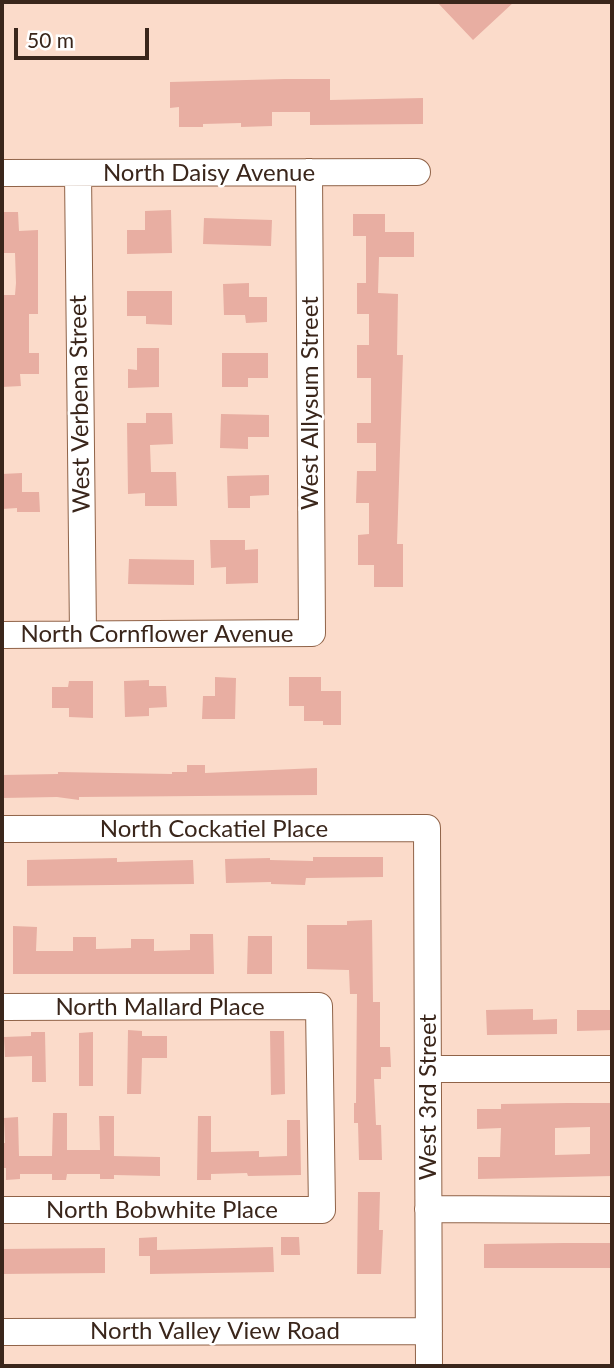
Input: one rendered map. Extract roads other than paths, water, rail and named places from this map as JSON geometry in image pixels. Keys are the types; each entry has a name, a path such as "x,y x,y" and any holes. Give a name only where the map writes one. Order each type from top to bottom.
{"street":[{"name":"West Allysum Street","path":"309,172 312,633"},
{"name":"North Daisy Avenue","path":"2,173 416,172"},
{"name":"West Verbena Street","path":"78,173 83,634"},
{"name":"North Cornflower Avenue","path":"2,635 312,633"},
{"name":"North Cockatiel Place","path":"2,829 427,828"},
{"name":"West 3rd Street","path":"427,828 429,1366"},
{"name":"North Mallard Place","path":"2,1007 319,1006 322,1210"},
{"path":"428,1069 612,1069"},
{"path":"428,1209 612,1210"},
{"name":"North Bobwhite Place","path":"2,1210 322,1210"},
{"name":"North Valley View Road","path":"2,1332 429,1331"}]}
